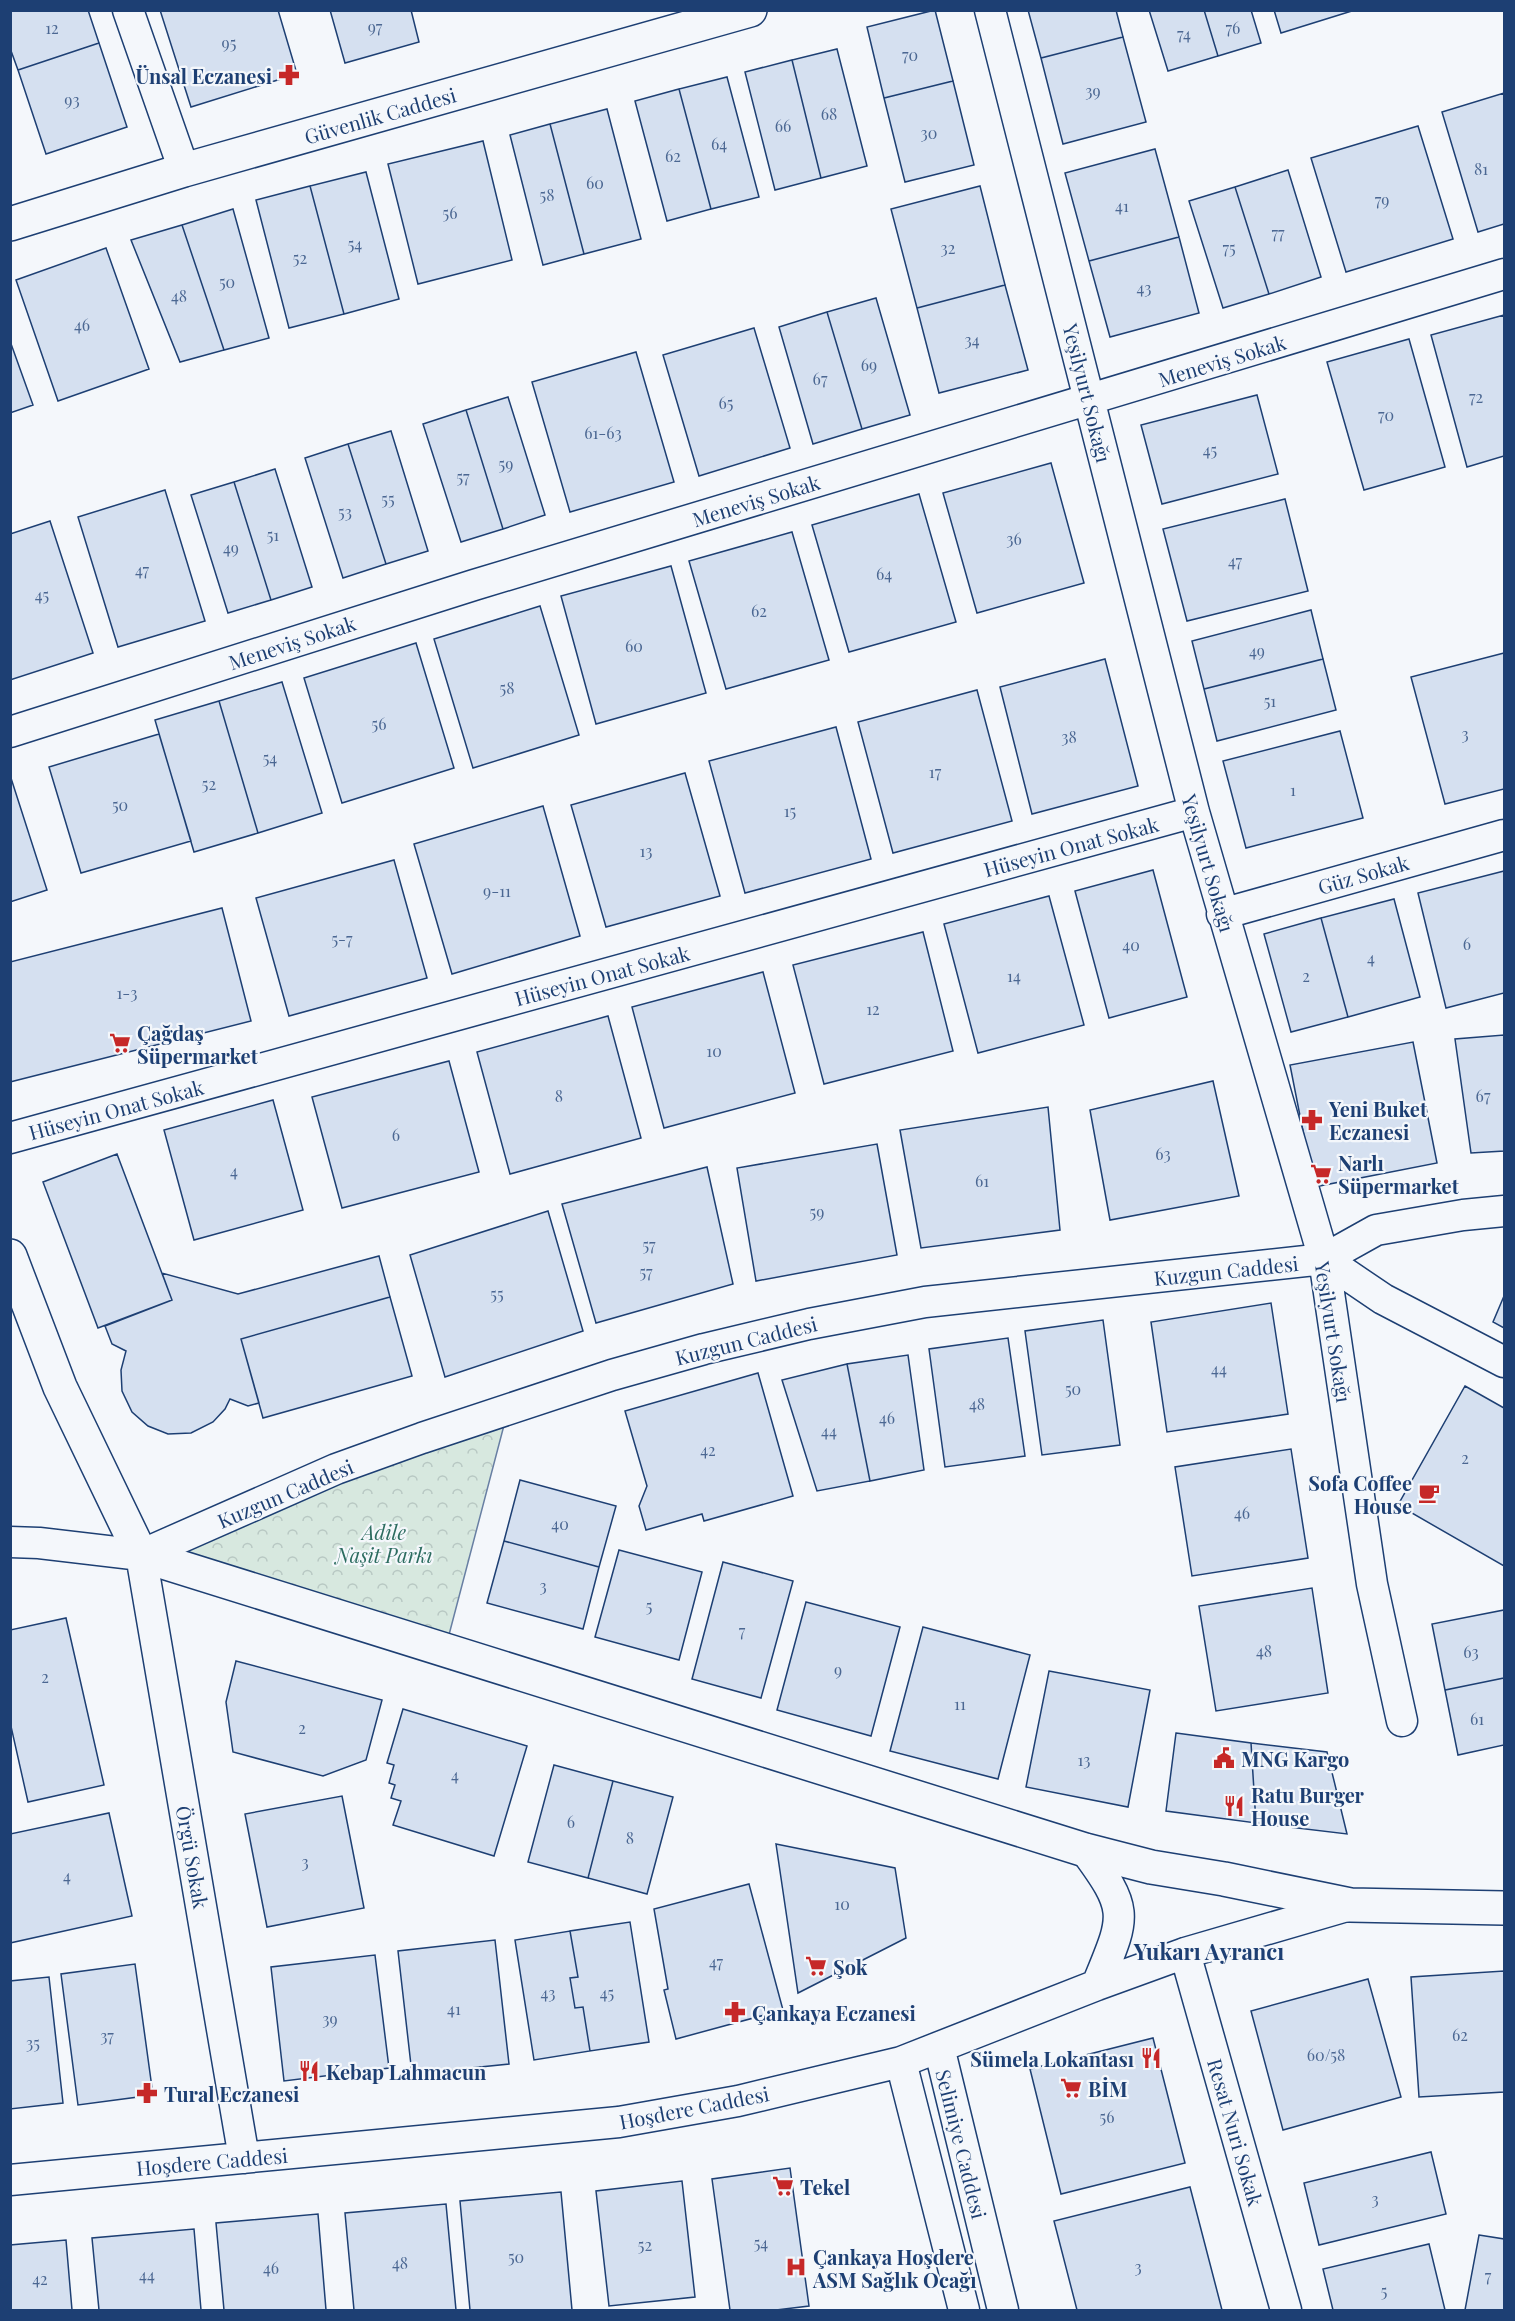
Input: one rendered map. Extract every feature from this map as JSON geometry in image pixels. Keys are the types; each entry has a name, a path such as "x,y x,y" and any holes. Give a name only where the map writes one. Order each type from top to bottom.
{"main road":[{"name":"Güvenlik Caddesi","path":"10,224 184,170 750,10"},
{"path":"10,1256 60,1387 141,1555 1085,1850 1151,1867 1224,1879 1350,1905 1504,1908"}],"street":[{"path":"129,10 184,170"},
{"name":"Yeşilyurt Sokağı","path":"990,10 1194,812 1324,1259 1372,1584 1402,1720"},
{"name":"Meneviş Sokak","path":"10,732 474,585 1504,274"},
{"name":"Hüseyin Onat Sokak","path":"10,1138 1194,812"},
{"name":"Güz Sokak","path":"1222,914 1504,835"},
{"name":"Kuzgun Caddesi","path":"141,1555 336,1469 422,1437 704,1349 809,1324 925,1302 1324,1259 1376,1230 1463,1215 1504,1211"},
{"path":"1324,1259 1383,1299 1504,1362"},
{"path":"10,1542 39,1543 141,1555"},
{"name":"Örgü Sokak","path":"141,1555 244,2158"},
{"path":"1085,1850 1109,1882 1119,1912 1117,1934 1097,1985"},
{"name":"Hoşdere Caddesi","path":"10,2180 619,2122 738,2101 901,2062 1185,1953 1350,1905"},
{"name":"Resat Nuri Sokak","path":"1185,1953 1286,2310"},
{"name":"Selimiye Caddesi","path":"939,2047 1003,2310"},
{"name":"Selimiye Caddesi","path":"901,2062 964,2310"}],"green space":[{"name":"Adile Naşit Parkı","path":"508,1410 445,1650 141,1555"}],"building":[{"path":"10,10 88,10 99,43 18,70 10,48"},
{"path":"160,10 278,10 297,74 191,107"},
{"path":"330,10 411,10 419,42 345,63"},
{"path":"935,10 953,81 884,98 867,27"},
{"path":"1028,10 1116,10 1123,37 1041,58"},
{"path":"1149,10 1204,10 1218,56 1168,71"},
{"path":"1204,10 1251,10 1261,43 1218,56"},
{"path":"1274,10 1355,10 1281,33"},
{"path":"1123,37 1146,122 1063,144 1041,58"},
{"path":"99,43 127,127 46,154 18,70"},
{"path":"837,49 867,166 821,178 792,60"},
{"path":"792,60 821,178 775,190 745,72"},
{"path":"727,77 759,197 711,209 679,89"},
{"path":"953,81 974,165 905,182 884,98"},
{"path":"679,89 711,209 667,221 635,101"},
{"path":"1504,93 1504,224 1478,232 1442,112"},
{"path":"607,109 641,239 584,254 550,124"},
{"path":"550,124 584,254 543,265 510,135"},
{"path":"1418,126 1453,239 1346,272 1311,158"},
{"path":"483,141 512,260 418,284 388,164"},
{"path":"1155,149 1179,237 1089,261 1065,173"},
{"path":"1288,170 1321,277 1269,294 1235,187"},
{"path":"366,172 399,299 344,314 310,186"},
{"path":"310,186 344,314 289,328 256,200"},
{"path":"980,186 1005,285 917,308 891,209"},
{"path":"1235,187 1269,294 1223,308 1189,201"},
{"path":"233,209 269,338 224,350 182,225"},
{"path":"182,225 224,350 180,362 131,240"},
{"path":"1179,237 1199,313 1110,337 1089,261"},
{"path":"106,248 149,369 58,401 16,280"},
{"path":"1005,285 1028,370 939,393 917,308"},
{"path":"876,298 910,415 862,429 827,312"},
{"path":"827,312 862,429 813,444 779,327"},
{"path":"1504,315 1504,456 1467,467 1431,335"},
{"path":"754,328 790,448 699,476 663,355"},
{"path":"1409,339 1445,467 1364,490 1327,362"},
{"path":"10,341 33,405 10,413"},
{"path":"636,352 674,482 570,512 532,382"},
{"path":"1257,395 1278,474 1162,504 1141,425"},
{"path":"508,397 545,515 503,529 466,410"},
{"path":"466,410 503,529 461,542 423,424"},
{"path":"391,431 428,551 386,564 348,444"},
{"path":"348,444 386,564 343,578 305,458"},
{"path":"1051,463 1084,583 977,613 943,493"},
{"path":"275,469 312,587 271,600 234,482"},
{"path":"234,482 271,600 228,613 191,495"},
{"path":"165,490 205,621 118,647 78,517"},
{"path":"919,494 956,622 849,652 812,525"},
{"path":"1285,499 1308,591 1187,621 1163,529"},
{"path":"50,521 93,653 10,680 10,534"},
{"path":"792,532 829,660 726,689 689,561"},
{"path":"671,566 706,693 596,724 561,596"},
{"path":"540,606 579,735 473,768 434,639"},
{"path":"1311,610 1323,659 1204,689 1192,641"},
{"path":"416,643 454,768 342,803 304,678"},
{"path":"1504,653 1504,789 1445,804 1411,677"},
{"path":"1105,659 1138,786 1032,814 1000,687"},
{"path":"1323,659 1336,710 1217,741 1204,689"},
{"path":"282,682 322,813 258,833 219,701"},
{"path":"977,690 1012,821 893,853 858,722"},
{"path":"219,701 258,833 194,852 155,720"},
{"path":"836,727 871,859 745,893 709,761"},
{"path":"1340,731 1363,818 1246,848 1223,761"},
{"path":"159,734 191,841 81,873 49,767"},
{"path":"685,773 720,896 606,927 571,805"},
{"path":"10,775 47,890 10,902"},
{"path":"543,806 580,936 452,974 414,844"},
{"path":"394,860 427,978 289,1016 256,898"},
{"path":"1153,870 1187,997 1109,1018 1075,891"},
{"path":"1504,871 1504,993 1446,1008 1418,893"},
{"path":"1049,896 1084,1025 978,1053 944,924"},
{"path":"1394,899 1420,997 1348,1017 1321,918"},
{"path":"222,908 251,1021 10,1082 10,962"},
{"path":"1321,918 1348,1017 1291,1032 1264,934"},
{"path":"923,932 953,1051 824,1084 793,965"},
{"path":"763,972 795,1093 664,1128 632,1007"},
{"path":"608,1016 641,1138 510,1174 477,1052"},
{"path":"1504,1035 1504,1151 1471,1153 1455,1039"},
{"path":"1413,1042 1437,1163 1314,1187 1290,1065"},
{"path":"449,1061 479,1172 342,1208 312,1097"},
{"path":"1213,1081 1239,1196 1110,1220 1090,1110"},
{"path":"273,1100 303,1210 194,1240 164,1130"},
{"path":"1048,1107 1060,1230 921,1248 900,1130"},
{"path":"877,1144 897,1255 756,1281 737,1168"},
{"path":"117,1154 172,1300 98,1328 43,1182"},
{"path":"707,1167 733,1284 596,1323 562,1204"},
{"path":"548,1211 583,1331 445,1377 410,1255"},
{"path":"379,1256 390,1297 241,1339 259,1403 248,1406 230,1399 225,1409 213,1422 191,1433 168,1434 148,1426 132,1412 122,1391 121,1370 126,1351 112,1344 105,1326 172,1300 162,1273 238,1294"},
{"path":"1504,1296 1504,1328 1493,1322"},
{"path":"390,1297 412,1376 263,1418 241,1339"},
{"path":"1271,1303 1288,1414 1167,1432 1151,1322"},
{"path":"1103,1320 1120,1445 1042,1455 1025,1331"},
{"path":"1008,1338 1025,1456 945,1467 929,1349"},
{"path":"908,1355 924,1470 870,1481 847,1364"},
{"path":"847,1364 870,1481 817,1491 782,1380"},
{"path":"758,1373 793,1496 704,1521 702,1514 646,1530 639,1506 647,1486 625,1411"},
{"path":"1465,1386 1504,1408 1504,1566 1398,1505"},
{"path":"1291,1449 1308,1558 1192,1576 1175,1467"},
{"path":"520,1480 616,1506 599,1567 504,1541"},
{"path":"504,1541 599,1567 583,1629 487,1603"},
{"path":"619,1550 702,1572 679,1660 595,1637"},
{"path":"723,1562 793,1581 761,1698 692,1679"},
{"path":"1312,1588 1328,1693 1216,1711 1199,1606"},
{"path":"806,1602 900,1627 871,1736 777,1710"},
{"path":"1504,1610 1504,1678 1445,1690 1432,1624"},
{"path":"66,1618 104,1785 28,1802 10,1722 10,1630"},
{"path":"923,1627 1030,1655 998,1779 890,1751"},
{"path":"236,1661 382,1700 366,1760 323,1776 233,1752 226,1702"},
{"path":"1049,1671 1150,1690 1128,1807 1026,1787"},
{"path":"1504,1678 1504,1745 1458,1755 1445,1690"},
{"path":"403,1709 527,1746 494,1856 393,1825 401,1801 391,1798 395,1785 389,1783 394,1765 387,1763"},
{"path":"1176,1733 1251,1743 1256,1823 1166,1811"},
{"path":"1251,1743 1327,1752 1347,1834 1256,1823"},
{"path":"554,1765 613,1781 588,1878 528,1862"},
{"path":"613,1781 673,1797 647,1894 588,1878"},
{"path":"342,1796 364,1908 267,1927 245,1814"},
{"path":"109,1813 132,1916 10,1943 10,1834"},
{"path":"776,1844 895,1868 906,1938 798,1993"},
{"path":"749,1884 783,2010 676,2039 664,1990 668,1989 654,1909"},
{"path":"630,1922 649,2042 590,2051 583,2007 575,2008 570,1978 578,1977 570,1931"},
{"path":"570,1931 578,1977 570,1978 575,2008 583,2007 590,2051 534,2060 515,1940"},
{"path":"495,1940 509,2064 412,2074 398,1951"},
{"path":"375,1955 389,2068 284,2081 271,1967"},
{"path":"135,1964 153,2095 78,2105 61,1974"},
{"path":"1504,1971 1504,2092 1419,2097 1411,1977"},
{"path":"49,1977 63,2103 10,2109 10,1981"},
{"path":"1368,1979 1401,2097 1283,2130 1251,2011"},
{"path":"1153,2038 1185,2163 1061,2194 1030,2069"},
{"path":"1431,2152 1446,2214 1319,2245 1304,2183"},
{"path":"790,2168 809,2306 776,2310 730,2310 712,2179"},
{"path":"682,2181 695,2297 609,2306 596,2191"},
{"path":"1190,2187 1222,2310 1077,2310 1054,2221"},
{"path":"561,2192 572,2310 470,2310 460,2201"},
{"path":"446,2204 456,2310 354,2310 345,2213"},
{"path":"318,2214 326,2310 224,2310 216,2223"},
{"path":"194,2229 201,2310 99,2310 92,2238"},
{"path":"1479,2235 1504,2239 1504,2310 1465,2310"},
{"path":"66,2240 72,2310 10,2310 10,2245"},
{"path":"1429,2244 1445,2310 1333,2310 1323,2269"}],"place":[{"name":"Ünsal Eczanesi","path":"289,75"},
{"name":"Çağdaş Süpermarket","path":"120,1043"},
{"name":"Yeni Buket Eczanesi","path":"1312,1120"},
{"name":"Narlı Süpermarket","path":"1321,1174"},
{"name":"Sofa Coffee House","path":"1429,1493"},
{"name":"MNG Kargo","path":"1224,1758"},
{"name":"Ratu Burger House","path":"1234,1806"},
{"name":"Şok","path":"816,1966"},
{"name":"Çankaya Eczanesi","path":"735,2012"},
{"name":"Sümela Lokantası","path":"1151,2058"},
{"name":"Kebap Lahmacun","path":"309,2071"},
{"name":"BİM","path":"1071,2088"},
{"name":"Tural Eczanesi","path":"147,2093"},
{"name":"Tekel","path":"783,2186"},
{"name":"Çankaya Hoşdere ASM Sağlık Ocağı","path":"796,2267"}],"district":[{"name":"Yukarı Ayrancı","path":"1209,1951"}]}
